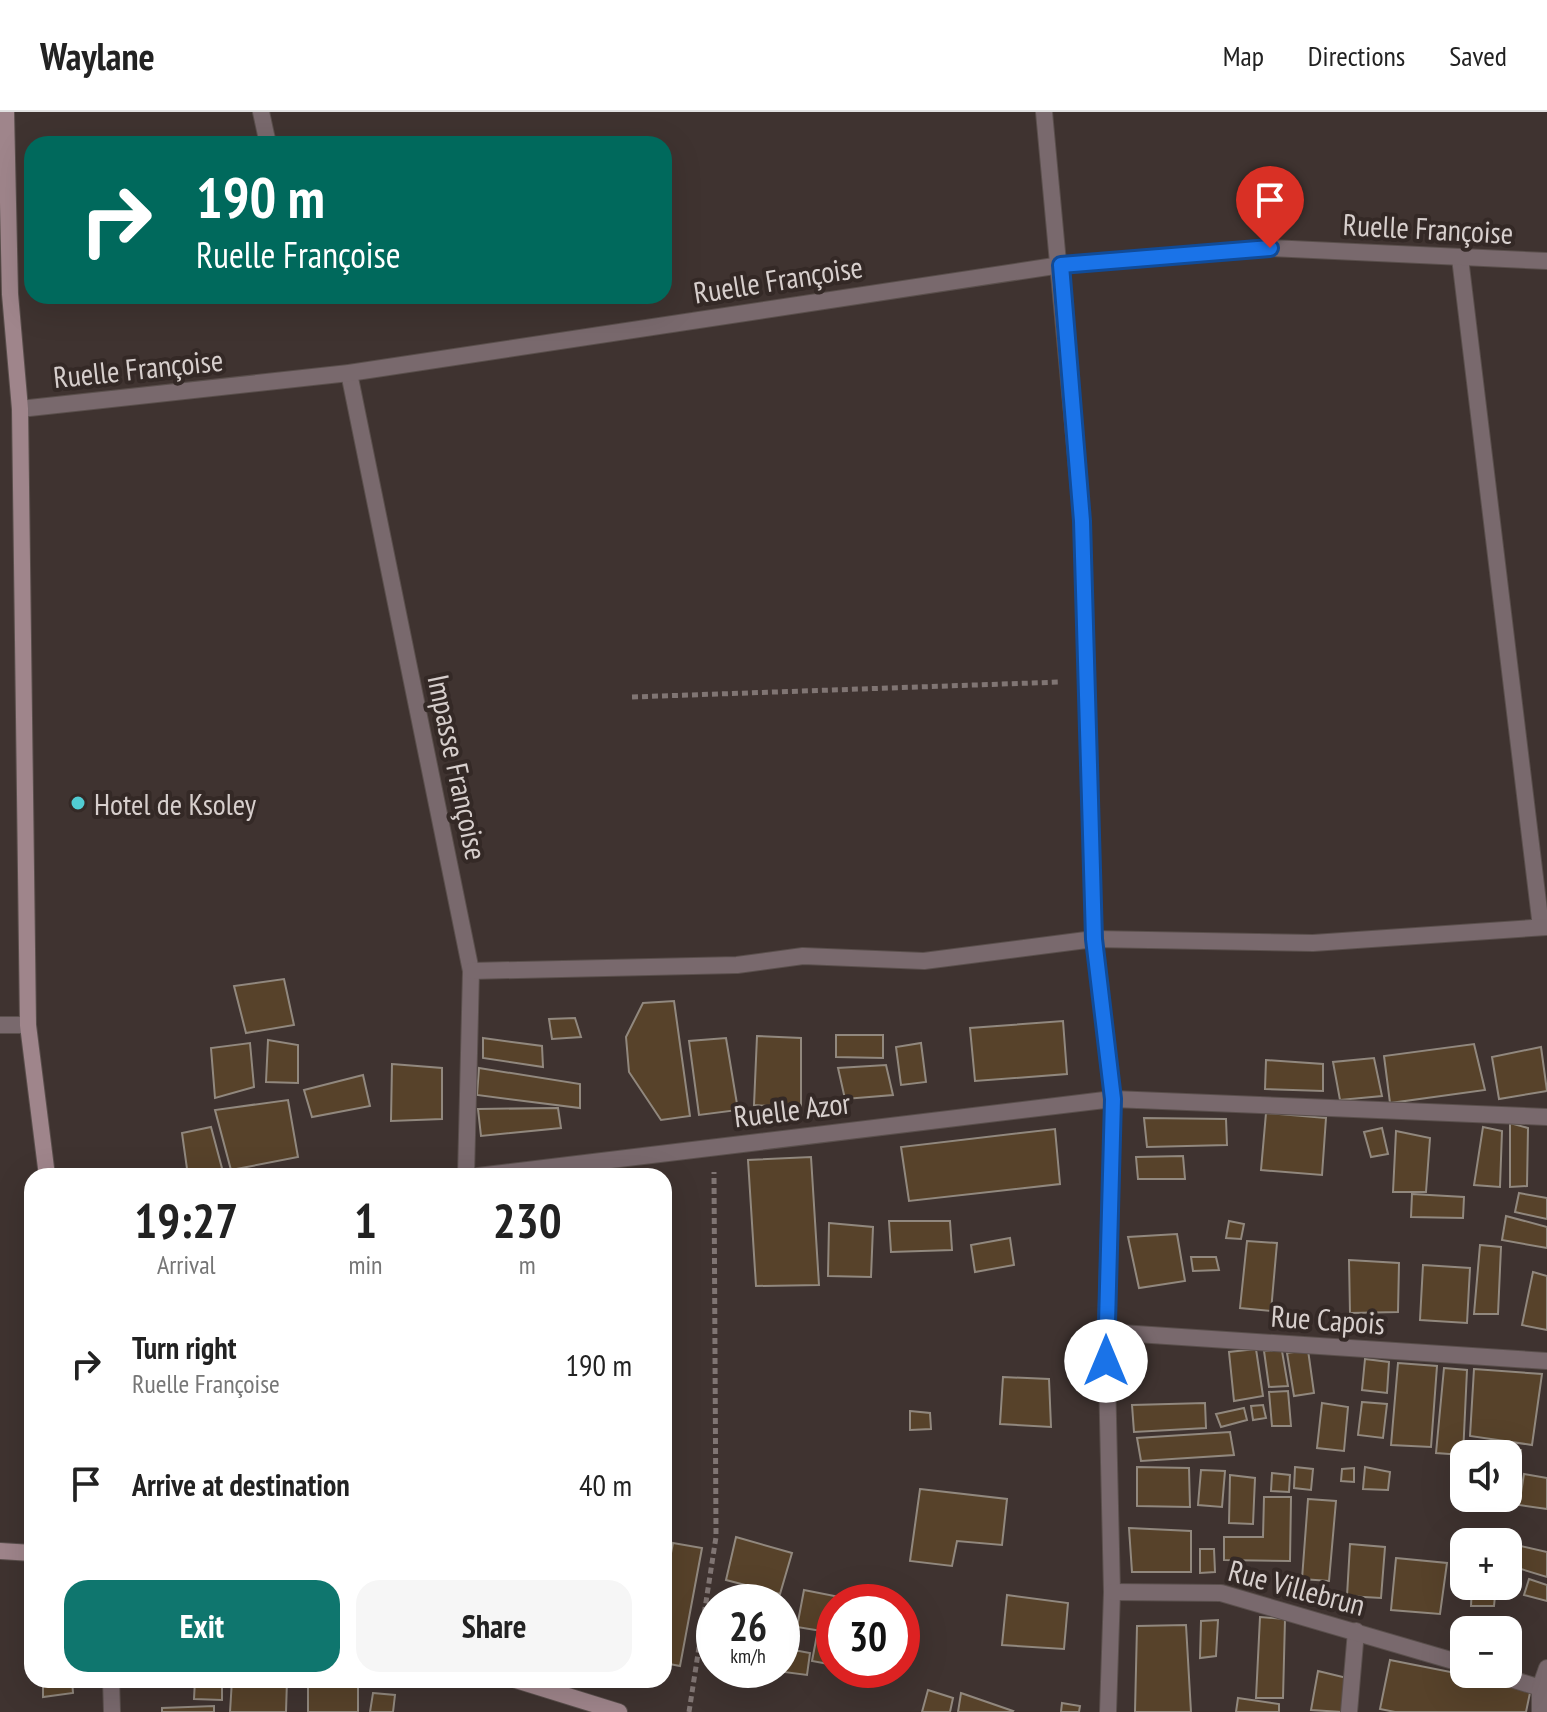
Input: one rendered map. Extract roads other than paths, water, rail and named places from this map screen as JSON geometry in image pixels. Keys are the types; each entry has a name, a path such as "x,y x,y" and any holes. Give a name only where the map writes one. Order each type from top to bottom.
{"street":[{"path":"6,112 5,294 20,409 28,1025 46,1168"},
{"path":"261,112 266,136"},
{"path":"1044,112 1061,265 1082,521 1094,939 1113,1099 1106,1332 1112,1592 1108,1712"},
{"name":"Ruelle Françoise","path":"20,409 349,373 1061,265 1270,248 1547,261"},
{"path":"471,971 737,965 803,956 924,961 1094,939 1313,943 1544,927 1460,258"},
{"name":"Impasse Françoise","path":"349,373 471,971 466,1168"},
{"path":"0,1025 28,1025"},
{"name":"Ruelle Azor","path":"543,1168 1113,1099 1547,1117"},
{"name":"Rue Capois","path":"1106,1332 1547,1361"},
{"path":"0,1551 24,1552"},
{"name":"Rue Villebrun","path":"1112,1592 1221,1593 1450,1660"},
{"path":"1349,1712 1356,1631"},
{"path":"1540,1712 1547,1668"},
{"path":"1522,1682 1544,1689"},
{"path":"111,1688 112,1712"},
{"path":"542,1688 619,1712"}],"place":[{"name":"Hotel de Ksoley","path":"78,803"}]}
